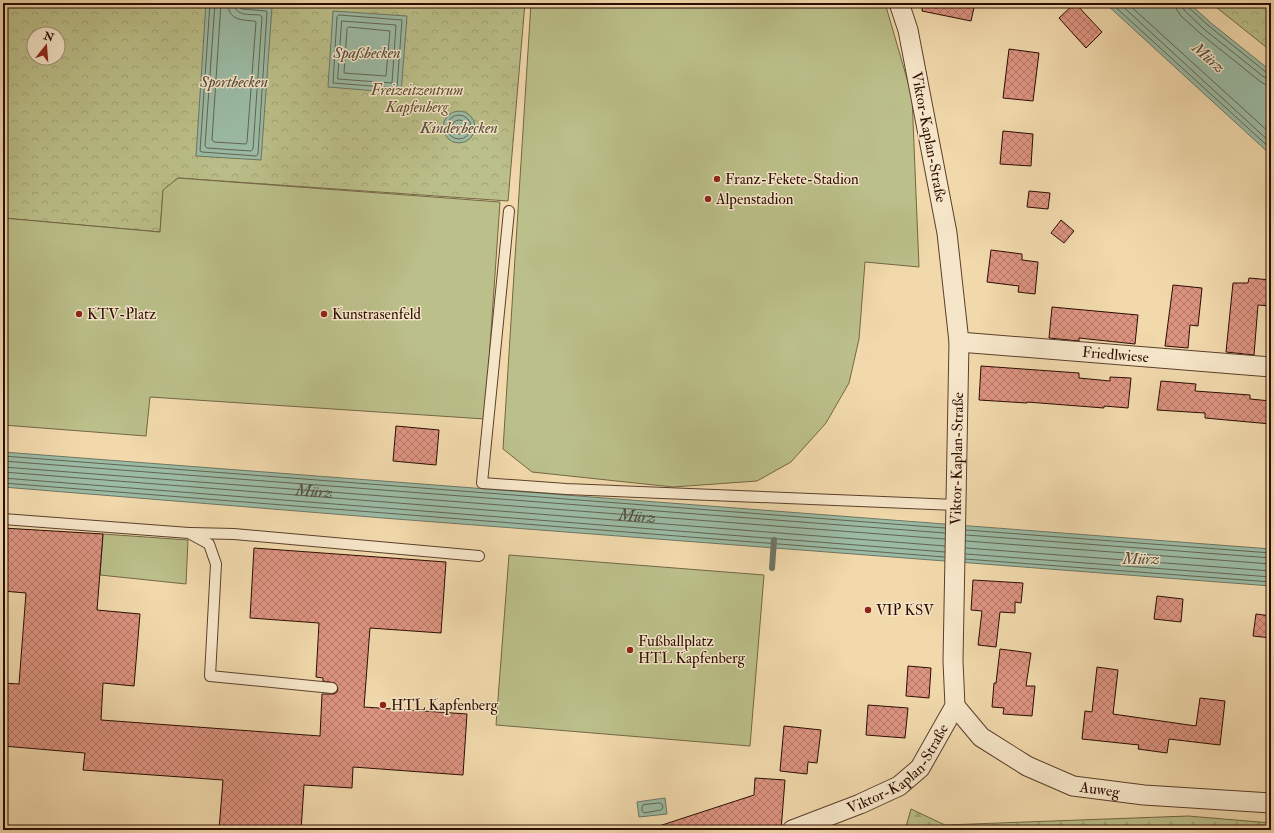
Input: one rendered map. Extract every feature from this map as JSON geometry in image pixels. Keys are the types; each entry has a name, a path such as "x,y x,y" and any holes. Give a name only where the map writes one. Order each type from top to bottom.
{"street":[{"name":"Viktor-Kaplan-Straße","path":"792,830 860,804 898,786 920,768 955,706 953,661 959,342 947,233 908,30 899,3"},
{"name":"Friedlwiese","path":"959,342 1271,367"},
{"name":"Auweg","path":"955,706 981,737 1027,766 1073,786 1144,795 1271,803"}],"lane":[{"path":"508,211 482,483 574,490 956,505"},
{"path":"3,519 189,533 234,534 479,556"},
{"path":"189,533 209,544 216,564 210,676 332,688"}],"green space":[{"name":"Freizeitzentrum Kapfenberg","path":"3,3 525,3 508,201 178,178 163,191 160,232 3,218"},
{"name":"Franz-Fekete-Stadion","path":"531,3 885,3 912,96 919,267 865,262 859,339 849,383 826,423 791,462 757,481 673,487 532,472 503,449"},
{"path":"1211,3 1271,3 1271,51"},
{"name":"Kunstrasenfeld","path":"178,178 500,202 485,419 150,397 146,436 3,425 3,218 160,232 163,190"},
{"path":"103,534 188,540 186,584 100,575"},
{"name":"Fußballplatz HTL Kapfenberg","path":"509,555 764,575 750,746 496,725"},
{"path":"911,809 945,825 1188,816 1271,823 1271,830 905,830"}],"water":[{"name":"Sportbecken","path":"206,3 272,7 261,160 196,156"},
{"name":"Mürz","path":"1105,3 1189,3 1211,23 1271,71 1271,155"},
{"name":"Spaßbecken","path":"333,11 407,16 401,93 328,87"},
{"name":"Kinderbecken","path":"456,111 462,111 471,115 475,127 471,139 462,143 456,143 447,139 443,130 443,124 447,115"},
{"name":"Mürz","path":"3,452 1271,549 1271,586 383,518 3,487"},
{"path":"665,798 667,814 639,817 637,802"}],"building":[{"path":"923,3 975,3 971,21 922,11"},
{"path":"1075,3 1102,32 1086,48 1059,18"},
{"path":"1009,49 1039,53 1033,101 1003,98"},
{"path":"1003,131 1033,134 1031,166 1000,164"},
{"path":"1029,191 1050,193 1048,209 1027,207"},
{"path":"1061,220 1074,231 1064,243 1051,233"},
{"path":"991,250 1022,254 1022,260 1038,262 1035,294 1018,292 1019,286 987,282"},
{"path":"1249,278 1271,280 1271,306 1258,305 1254,355 1226,352 1233,283 1248,283"},
{"path":"1173,285 1202,288 1198,326 1190,325 1188,348 1165,346"},
{"path":"1052,307 1138,315 1135,344 1079,338 1079,341 1049,338"},
{"path":"981,366 1079,373 1079,378 1110,381 1110,377 1131,378 1128,408 1104,406 1104,408 979,400"},
{"path":"1161,381 1196,384 1195,391 1250,395 1250,399 1271,401 1271,424 1205,418 1205,413 1157,410"},
{"path":"396,426 439,430 436,465 393,461"},
{"path":"3,528 103,534 97,610 140,614 134,686 103,683 101,720 320,736 322,694 334,694 337,692 338,688 335,683 323,681 323,678 316,677 319,623 250,618 254,548 446,562 441,633 370,628 364,707 467,714 463,775 353,767 352,788 304,785 301,830 219,830 223,780 83,770 85,753 3,746 3,683 19,684 26,593 3,591"},
{"path":"973,580 1023,583 1021,603 1015,602 1015,613 1000,612 996,647 978,645 982,611 971,610"},
{"path":"1157,596 1183,599 1181,622 1154,619"},
{"path":"1256,614 1271,616 1271,638 1253,636"},
{"path":"1000,649 1031,653 1026,686 1035,686 1032,716 1003,714 1004,708 992,707 994,683 996,683"},
{"path":"908,666 931,668 929,698 906,696"},
{"path":"1097,667 1118,670 1113,714 1196,726 1200,698 1225,701 1220,745 1169,739 1167,753 1138,749 1139,745 1082,739 1085,711 1092,712"},
{"path":"868,705 908,708 905,738 866,735"},
{"path":"784,726 821,730 817,763 808,762 807,774 780,771"},
{"path":"755,778 785,780 781,830 657,830 656,827 754,795"}],"waterway":[{"path":"772,568 774,540"}],"place":[{"name":"Franz-Fekete-Stadion","path":"717,179"},
{"name":"Alpenstadion","path":"708,199"},
{"name":"KTV-Platz","path":"79,314"},
{"name":"Kunstrasenfeld","path":"324,314"},
{"name":"VIP KSV","path":"868,610"},
{"name":"Fußballplatz HTL Kapfenberg","path":"630,650"},
{"name":"HTL Kapfenberg","path":"383,705"}]}
